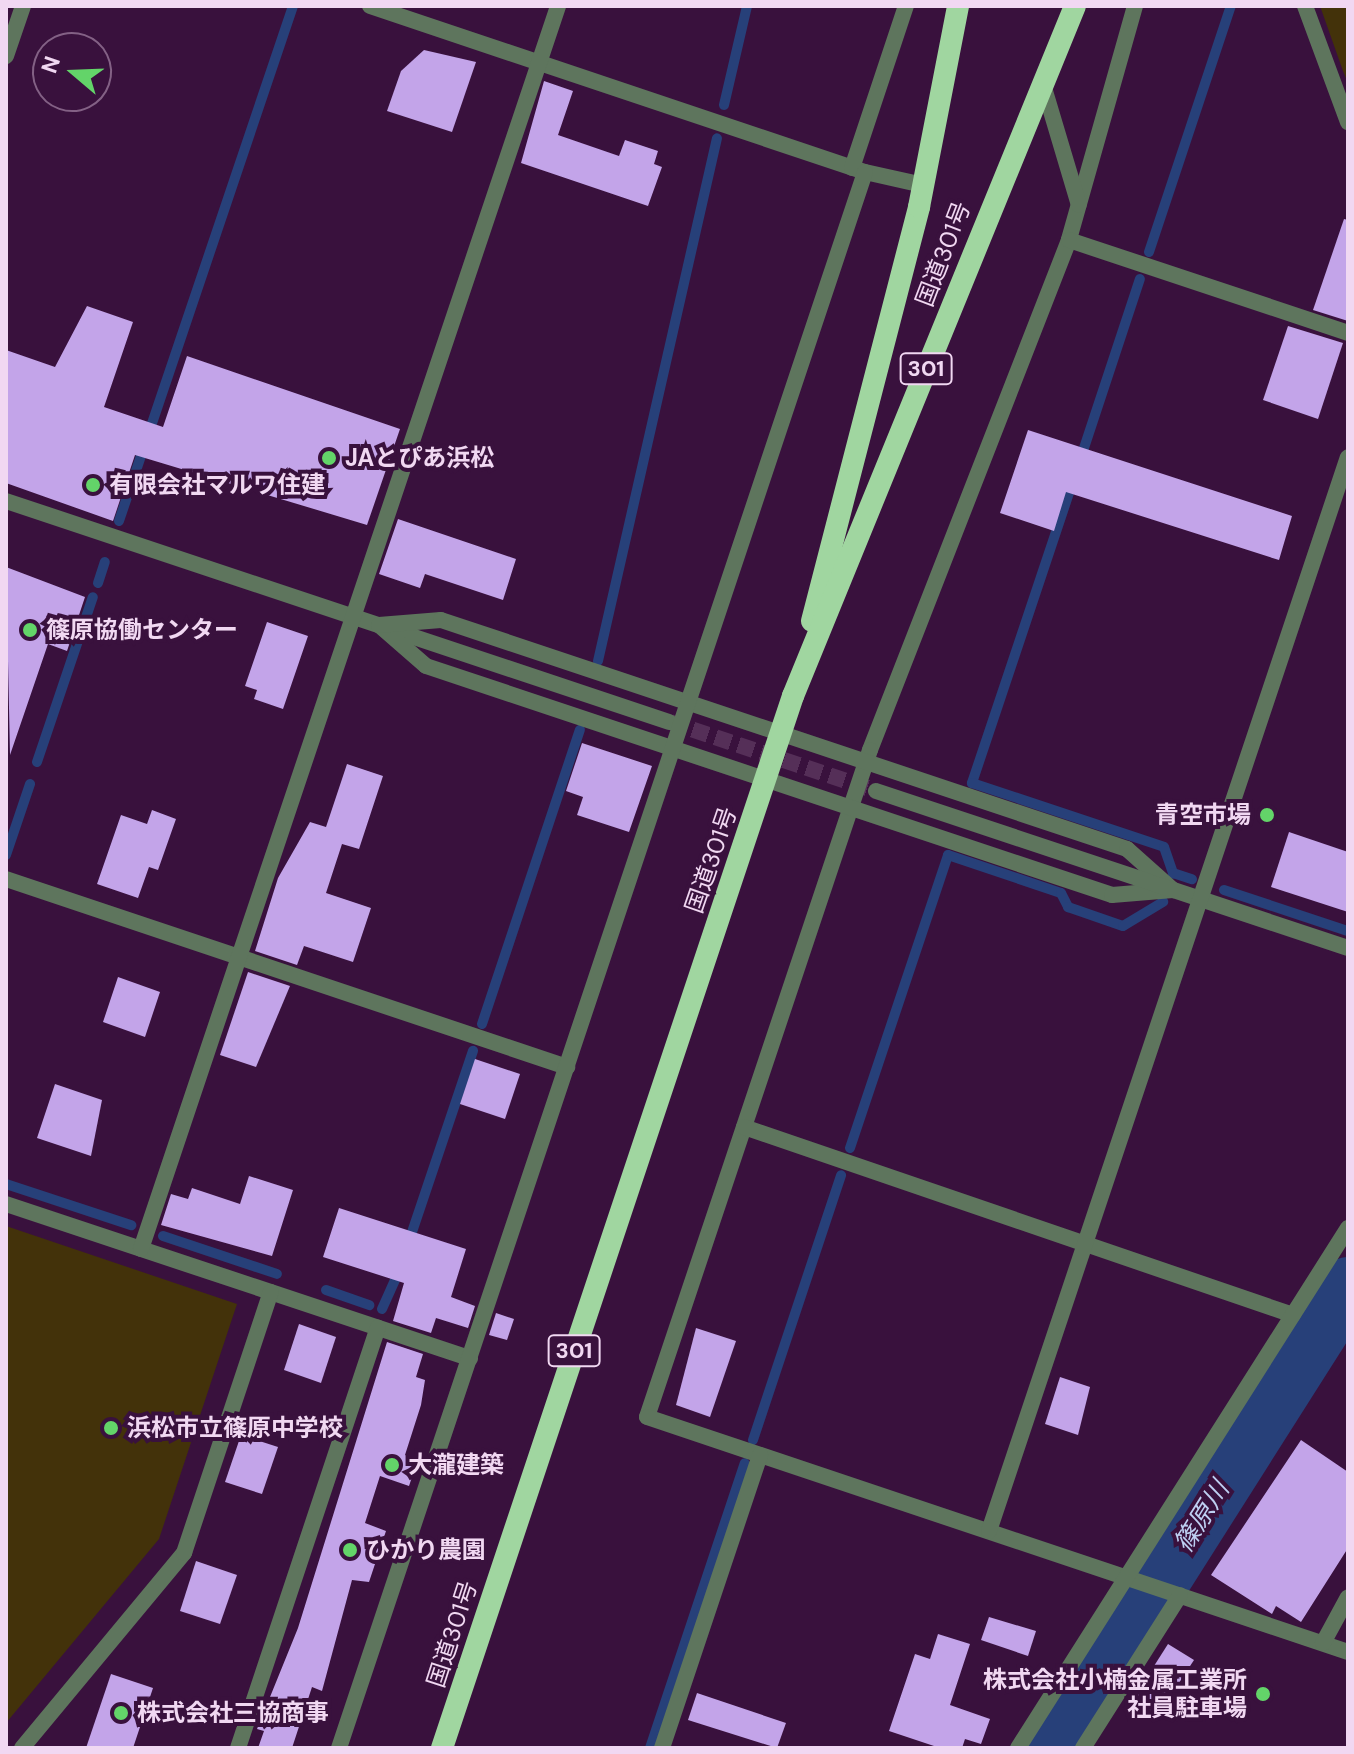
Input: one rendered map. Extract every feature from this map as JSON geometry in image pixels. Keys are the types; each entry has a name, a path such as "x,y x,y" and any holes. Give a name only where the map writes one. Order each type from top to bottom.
{"highway":[{"path":"793,696 923,185 958,6"},
{"name":"国道301号","path":"442,1748 793,696 1042,80 1075,6"}],"street":[{"path":"6,56 23,6"},
{"path":"370,6 858,170 923,185"},
{"path":"141,1249 558,6"},
{"path":"339,1748 688,703 858,170 906,6"},
{"path":"1135,6 1069,240 865,762 647,1417 1348,1652"},
{"path":"1305,6 1348,122"},
{"path":"1042,80 1079,205"},
{"path":"1069,240 1348,333"},
{"path":"989,1531 1348,457"},
{"path":"6,501 669,722"},
{"path":"379,625 441,620 1127,849 1173,890"},
{"path":"379,625 426,666 1112,895 1173,890"},
{"path":"876,791 1348,948"},
{"path":"6,879 567,1067"},
{"path":"744,1127 1293,1315"},
{"path":"6,1204 470,1358"},
{"path":"1018,1748 1134,1580 1348,1228"},
{"path":"22,1748 184,1553 271,1292"},
{"path":"238,1748 378,1328"},
{"path":"662,1748 760,1455"},
{"path":"1083,1748 1176,1594"},
{"path":"1323,1643 1348,1597"}],"shaded area":[{"path":"1320,6 1348,6 1348,83 1343,71"},
{"name":"浜松市立篠原中学校","path":"6,1226 237,1304 159,1539 6,1723"}],"building":[{"path":"424,50 476,62 452,132 387,111 401,71"},
{"path":"544,81 573,91 558,135 619,156 625,140 658,151 654,164 662,167 648,206 521,163"},
{"path":"1344,219 1348,220 1348,321 1313,310"},
{"path":"87,306 133,322 104,407 163,427 187,356 400,429 367,525 135,455 113,521 6,483 6,350 55,367"},
{"path":"1288,326 1343,343 1318,419 1263,400"},
{"path":"1028,430 1292,516 1279,560 1066,492 1054,531 1000,513"},
{"path":"398,519 516,559 503,600 425,574 420,588 379,574"},
{"name":"篠原協働センター","path":"6,567 85,597 67,651 48,644 10,755"},
{"path":"267,622 308,636 283,709 254,699 257,690 245,686"},
{"path":"582,743 652,766 629,832 577,815 583,797 566,791"},
{"path":"347,764 383,776 359,849 342,844 326,893 371,908 353,962 304,946 297,965 255,951 278,878 310,822 326,827"},
{"path":"152,810 176,819 158,870 149,867 138,898 97,884 121,815 147,824"},
{"path":"1289,832 1348,852 1348,912 1271,887"},
{"path":"248,972 290,986 256,1067 220,1055"},
{"path":"118,977 160,992 145,1037 103,1022"},
{"path":"475,1059 520,1074 505,1119 460,1104"},
{"path":"55,1084 102,1100 91,1156 37,1138"},
{"path":"249,1176 293,1190 272,1256 161,1225 171,1194 188,1199 192,1188 240,1204"},
{"path":"339,1208 466,1249 451,1297 475,1306 468,1328 436,1318 431,1333 393,1321 404,1283 323,1257"},
{"path":"496,1313 514,1319 507,1340 489,1335"},
{"path":"299,1324 336,1337 321,1383 284,1370"},
{"path":"696,1328 736,1341 710,1417 676,1405"},
{"path":"387,1342 423,1354 416,1377 425,1380 421,1405 405,1455 418,1459 409,1486 380,1476 365,1523 386,1531 369,1582 352,1580 322,1691 312,1687 292,1748 258,1748 264,1731 257,1729 298,1628"},
{"path":"1060,1377 1090,1387 1078,1435 1045,1424"},
{"path":"241,1435 278,1447 262,1494 225,1482"},
{"path":"1301,1440 1348,1472 1348,1548 1301,1622 1276,1606 1272,1614 1211,1575"},
{"path":"196,1561 237,1575 220,1624 180,1611"},
{"path":"989,1617 1036,1631 1028,1656 981,1640"},
{"path":"938,1634 970,1644 950,1705 990,1719 981,1744 965,1739 962,1748 940,1748 889,1731 915,1654 930,1659"},
{"path":"1168,1644 1194,1660 1158,1715 1133,1699"},
{"path":"111,1674 153,1688 133,1748 86,1748"},
{"path":"697,1693 786,1723 777,1748 688,1720"}],"waterway":[{"path":"119,521 293,6"},
{"path":"724,105 747,6"},
{"path":"1149,252 1231,6"},
{"path":"598,661 717,138"},
{"path":"1084,448 1140,279"},
{"path":"1069,493 972,783 1164,847 1173,873 1192,879"},
{"path":"98,583 105,562"},
{"path":"37,762 93,597"},
{"path":"482,1024 580,730"},
{"path":"6,855 30,784"},
{"path":"850,1148 948,855 1061,893 1068,907 1123,926 1163,902"},
{"path":"1224,890 1348,931"},
{"path":"408,1244 473,1051"},
{"path":"753,1440 841,1175"},
{"path":"6,1184 131,1225"},
{"path":"163,1236 277,1274"},
{"path":"382,1309 399,1271"},
{"name":"篠原川","path":"1055,1748 1348,1286"},
{"path":"326,1290 369,1305"},
{"path":"650,1748 745,1463"}],"tunnel":[{"path":"670,722 876,791"}],"place":[{"name":"JAとぴあ浜松","path":"329,458"},
{"name":"有限会社マルワ住建","path":"93,485"},
{"name":"篠原協働センター","path":"30,630"},
{"name":"青空市場","path":"1267,815"},
{"name":"浜松市立篠原中学校","path":"111,1428"},
{"name":"大瀧建築","path":"392,1465"},
{"name":"ひかり農園","path":"350,1550"},
{"name":"株式会社小楠金属工業所 社員駐車場","path":"1263,1694"},
{"name":"株式会社三協商事","path":"121,1713"}]}
